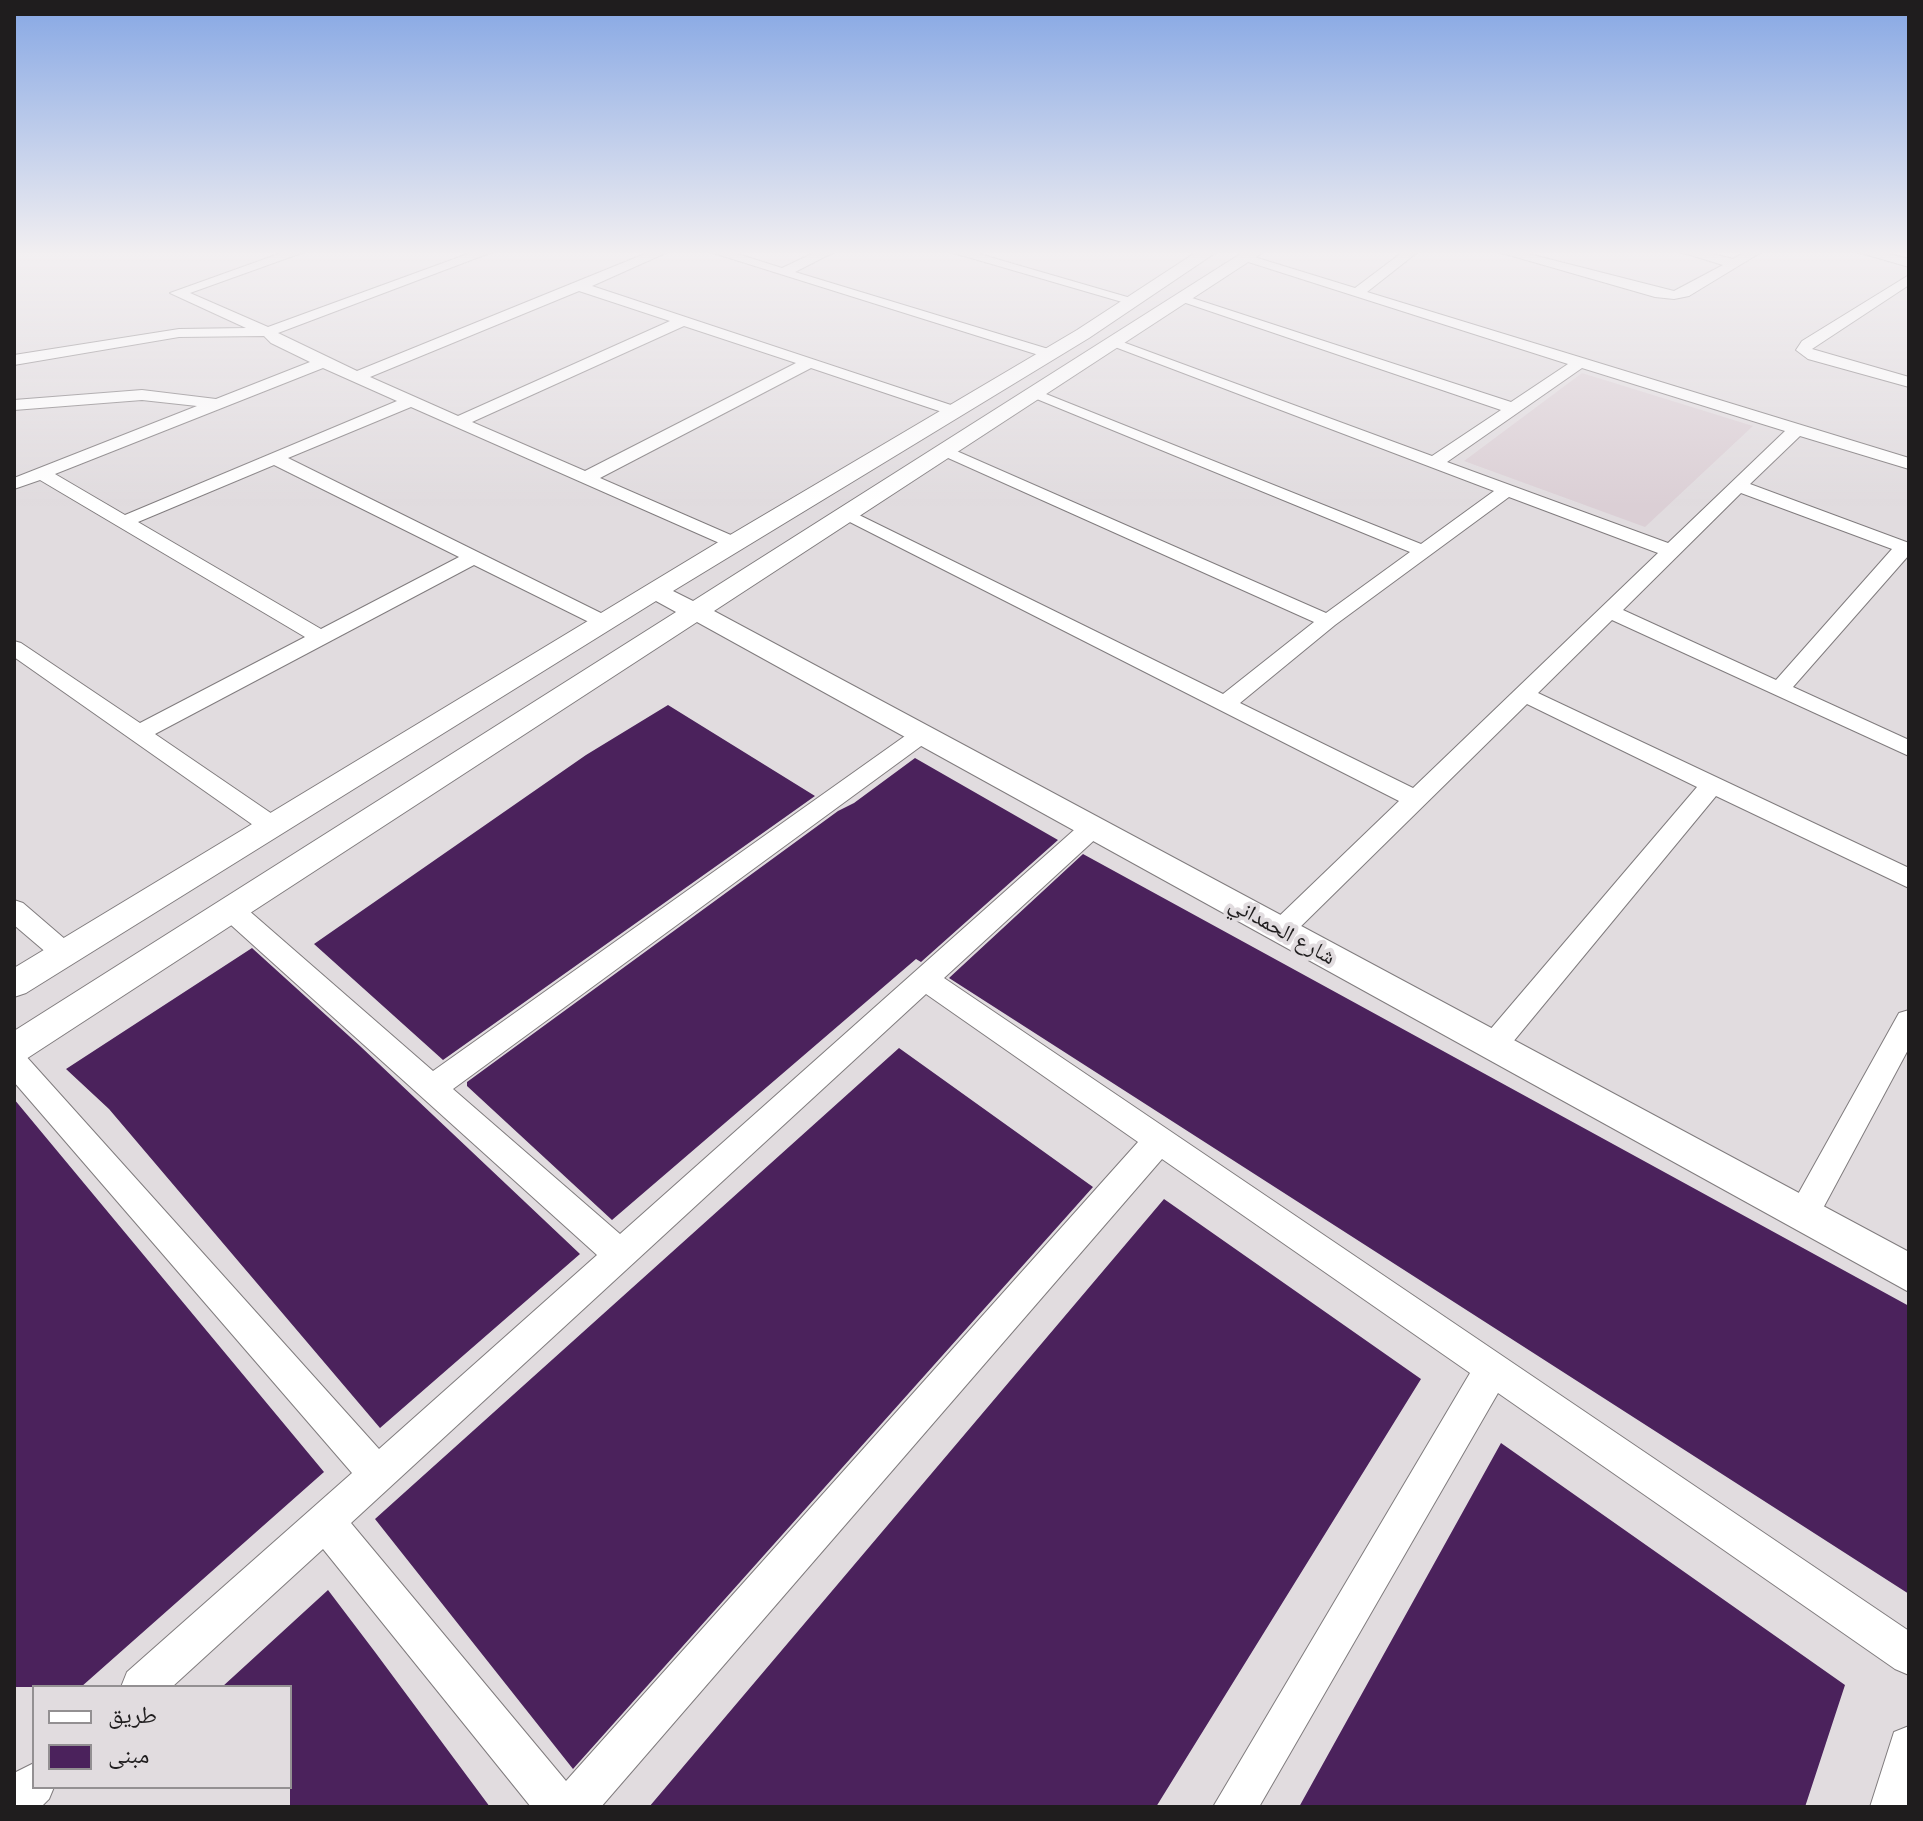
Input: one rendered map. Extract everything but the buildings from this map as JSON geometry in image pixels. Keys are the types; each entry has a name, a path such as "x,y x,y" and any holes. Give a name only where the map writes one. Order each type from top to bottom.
{"street":[{"path":"14,360 161,336"},
{"path":"272,336 323,362 733,543"},
{"path":"357,377 457,336"},
{"path":"458,422 649,336"},
{"path":"727,336 954,411"},
{"path":"991,336 1050,354"},
{"path":"14,984 654,591 1079,336"},
{"path":"14,1049 1128,336"},
{"path":"1293,336 1512,408"},
{"path":"1497,336 1909,464"},
{"path":"1820,336 1807,344 1804,350 1813,356 1909,382"},
{"path":"1115,344 1671,551"},
{"path":"14,484 323,362"},
{"path":"1434,463 1581,362"},
{"path":"586,478 809,363"},
{"path":"17,405 142,395 218,403"},
{"path":"1035,395 1423,551"},
{"path":"123,522 410,401"},
{"path":"1281,930 1797,429"},
{"path":"946,453 1328,621"},
{"path":"274,458 604,622"},
{"path":"41,473 321,638"},
{"path":"1738,486 1906,548 1780,689"},
{"path":"1226,703 1328,621 1507,490"},
{"path":"847,516 1415,799"},
{"path":"139,733 474,557"},
{"name":"شارع الحمداني","path":"654,591 1909,1273"},
{"path":"1609,611 1909,749"},
{"path":"14,647 272,826"},
{"path":"1523,694 1909,879"},
{"path":"432,1088 920,736"},
{"path":"1493,1046 1713,784"},
{"path":"144,1685 1092,828"},
{"path":"230,909 619,1254"},
{"path":"14,910 64,953"},
{"path":"924,979 1909,1655"},
{"path":"1803,1215 1909,1021"},
{"path":"14,1062 377,1474"},
{"path":"572,1807 1159,1140"},
{"path":"1235,1807 1492,1369"},
{"path":"325,1521 559,1807"},
{"path":"1892,1807 1909,1747"},
{"path":"14,1802 32,1786"}],"shaded area":[{"path":"1582,373 1753,426 1645,527 1464,461"}]}
